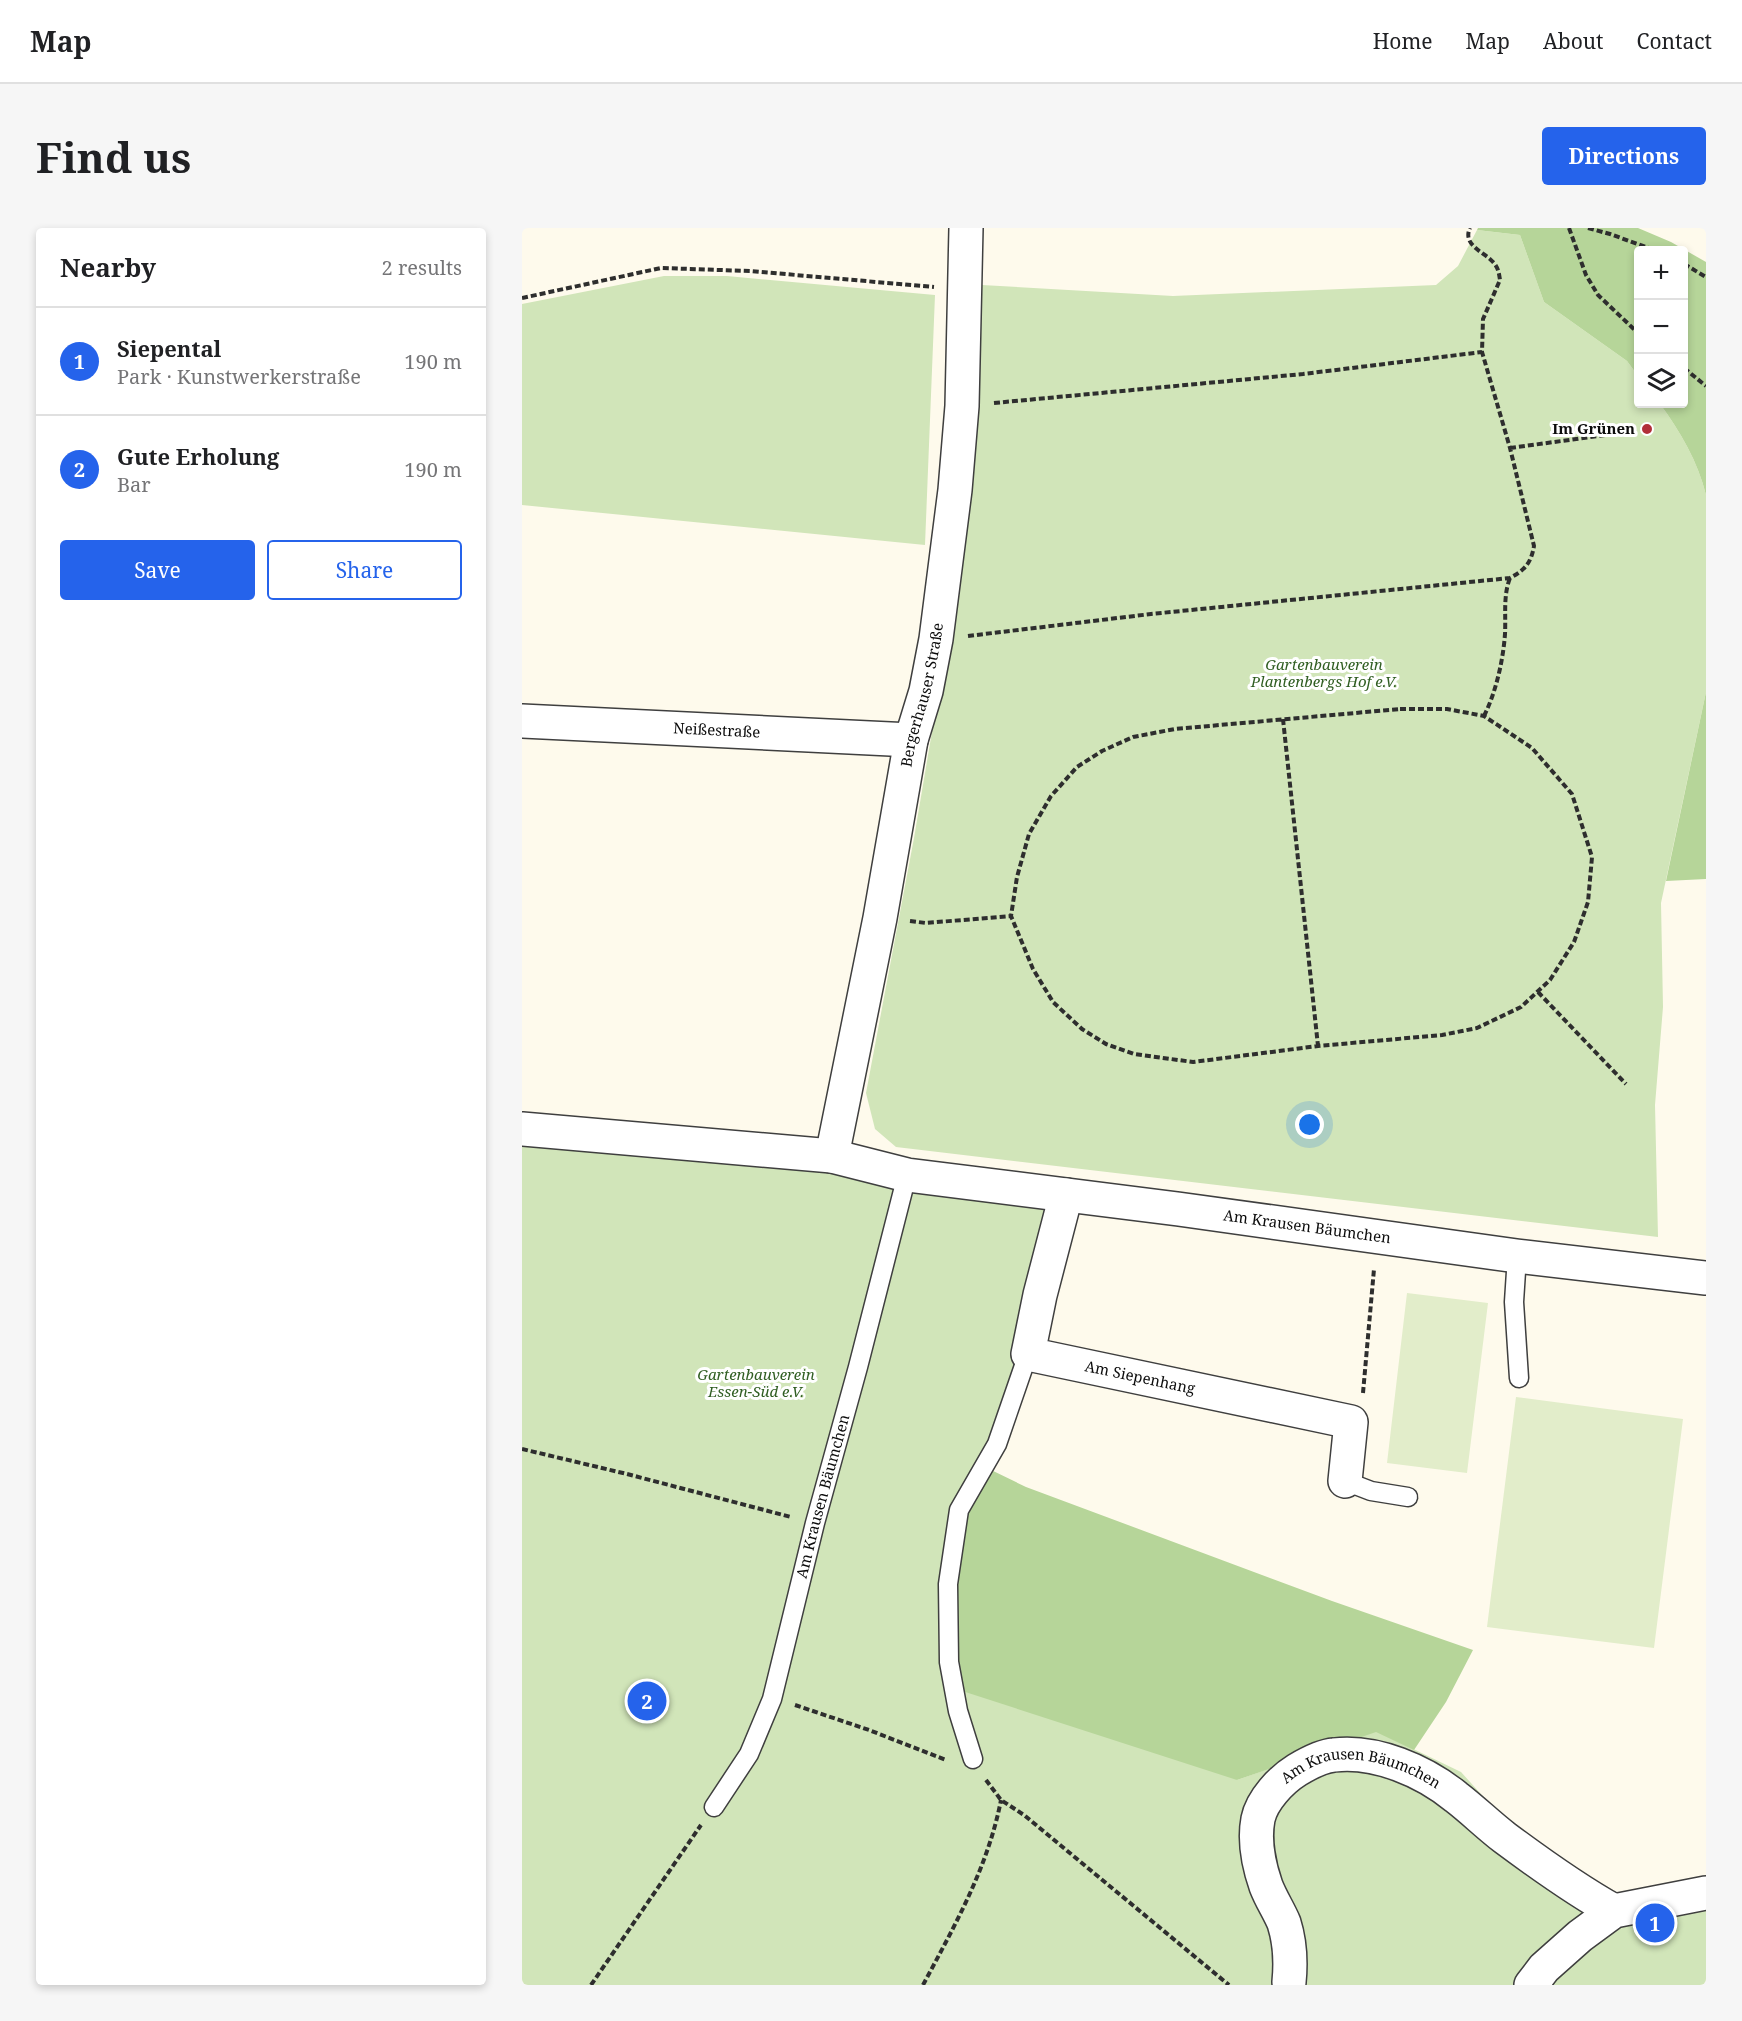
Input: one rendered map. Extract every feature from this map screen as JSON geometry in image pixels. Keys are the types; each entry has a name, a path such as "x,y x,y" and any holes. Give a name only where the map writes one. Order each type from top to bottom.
{"street":[{"name":"Bergerhauser Straße","path":"832,1156 880,918 911,740 926,691 936,639 955,490 962,406 966,228"},
{"name":"Neißestraße","path":"522,721 911,740"},
{"name":"Am Krausen Bäumchen","path":"522,1129 832,1156 907,1175 1517,1256 1706,1278"},
{"path":"1028,1354 1040,1294 1066,1195"},
{"name":"Am Siepenhang","path":"1028,1354 1351,1422"},
{"path":"1345,1481 1351,1422"},
{"name":"Am Krausen Bäumchen","path":"1289,1982 1292,1960 1284,1924 1266,1886 1257,1847 1258,1818 1270,1796 1286,1777 1307,1764 1333,1755 1361,1755 1388,1761 1420,1774 1455,1796 1532,1858 1614,1911"},
{"path":"1531,1985 1551,1961 1614,1911 1706,1893"}],"lane":[{"name":"Am Krausen Bäumchen","path":"714,1807 749,1754 772,1698 815,1523 907,1175"},
{"path":"1517,1256 1514,1302 1519,1378"},
{"path":"973,1759 958,1711 949,1662 948,1584 959,1510 998,1444 1028,1354"},
{"path":"1345,1481 1371,1491 1408,1497"}],"path":[{"path":"936,639 1152,614 1510,578 1523,571 1532,560 1534,546 1510,448 1482,352 1483,319 1500,280 1495,263 1477,250 1470,241 1468,233 1470,228"},
{"path":"1569,228 1586,275 1598,295 1634,329"},
{"path":"1588,228 1643,246"},
{"path":"1688,267 1706,276"},
{"path":"522,298 661,268 750,271 964,290"},
{"path":"962,406 1303,374 1482,352"},
{"path":"1688,372 1706,386"},
{"path":"1510,448 1613,434"},
{"path":"1485,716 1493,698 1497,677 1504,636 1505,591 1510,578"},
{"path":"1400,709 1447,710 1485,716 1532,748 1572,794 1592,857 1588,902 1574,942 1550,980 1521,1007 1477,1028 1442,1035 1318,1046 1193,1062 1134,1054 1106,1044 1082,1029 1053,1002 1033,969 1011,916 1017,877 1029,834 1051,796 1077,767 1102,751 1133,737 1175,729 1283,719 1400,709"},
{"path":"1283,719 1318,1046"},
{"path":"880,918 926,923 1011,916"},
{"path":"1538,992 1626,1084"},
{"path":"1351,1422 1363,1392 1377,1237"},
{"path":"522,1449 815,1523"},
{"path":"772,1698 869,1730 951,1762"},
{"path":"973,1759 1001,1800 1024,1815 1229,1985"},
{"path":"923,1985 978,1879 996,1828 1001,1800"},
{"path":"591,1985 714,1807"}],"green space":[{"path":"1478,228 1638,228 1678,246 1634,246 1634,371 1627,361 1544,302 1520,235 1477,230"},
{"name":"Gartenbauverein Plantenbergs Hof e.V.","path":"1477,230 1520,235 1544,302 1627,361 1634,371 1634,408 1663,408 1687,447 1706,495 1706,692 1661,903 1663,1007 1655,1105 1658,1237 896,1147 875,1129 866,1093 914,838 967,525 982,285 1173,296 1436,285 1458,266"},
{"path":"1688,252 1706,262 1706,495 1688,447 1663,408 1688,408"},
{"path":"664,276 727,276 935,295 925,545 522,505 522,304"},
{"path":"1706,692 1706,879 1666,881"},
{"name":"Gartenbauverein Essen-Süd e.V.","path":"522,1129 1061,1200 1024,1350 981,1466 1237,1780 1376,1731 1461,1772 1518,1835 1614,1892 1653,1894 1706,1876 1706,1985 522,1985"},
{"path":"1407,1293 1488,1303 1467,1473 1387,1463"},
{"path":"1516,1397 1683,1419 1654,1648 1487,1627"},
{"path":"987,1468 1026,1487 1332,1601 1473,1650 1446,1702 1414,1750 1376,1732 1237,1780 956,1689 952,1592 962,1515"}],"place":[{"name":"Im Grünen","path":"1647,429"},
{"name":"Gute Erholung","path":"647,1701"},
{"name":"Siepental","path":"1655,1923"}]}
